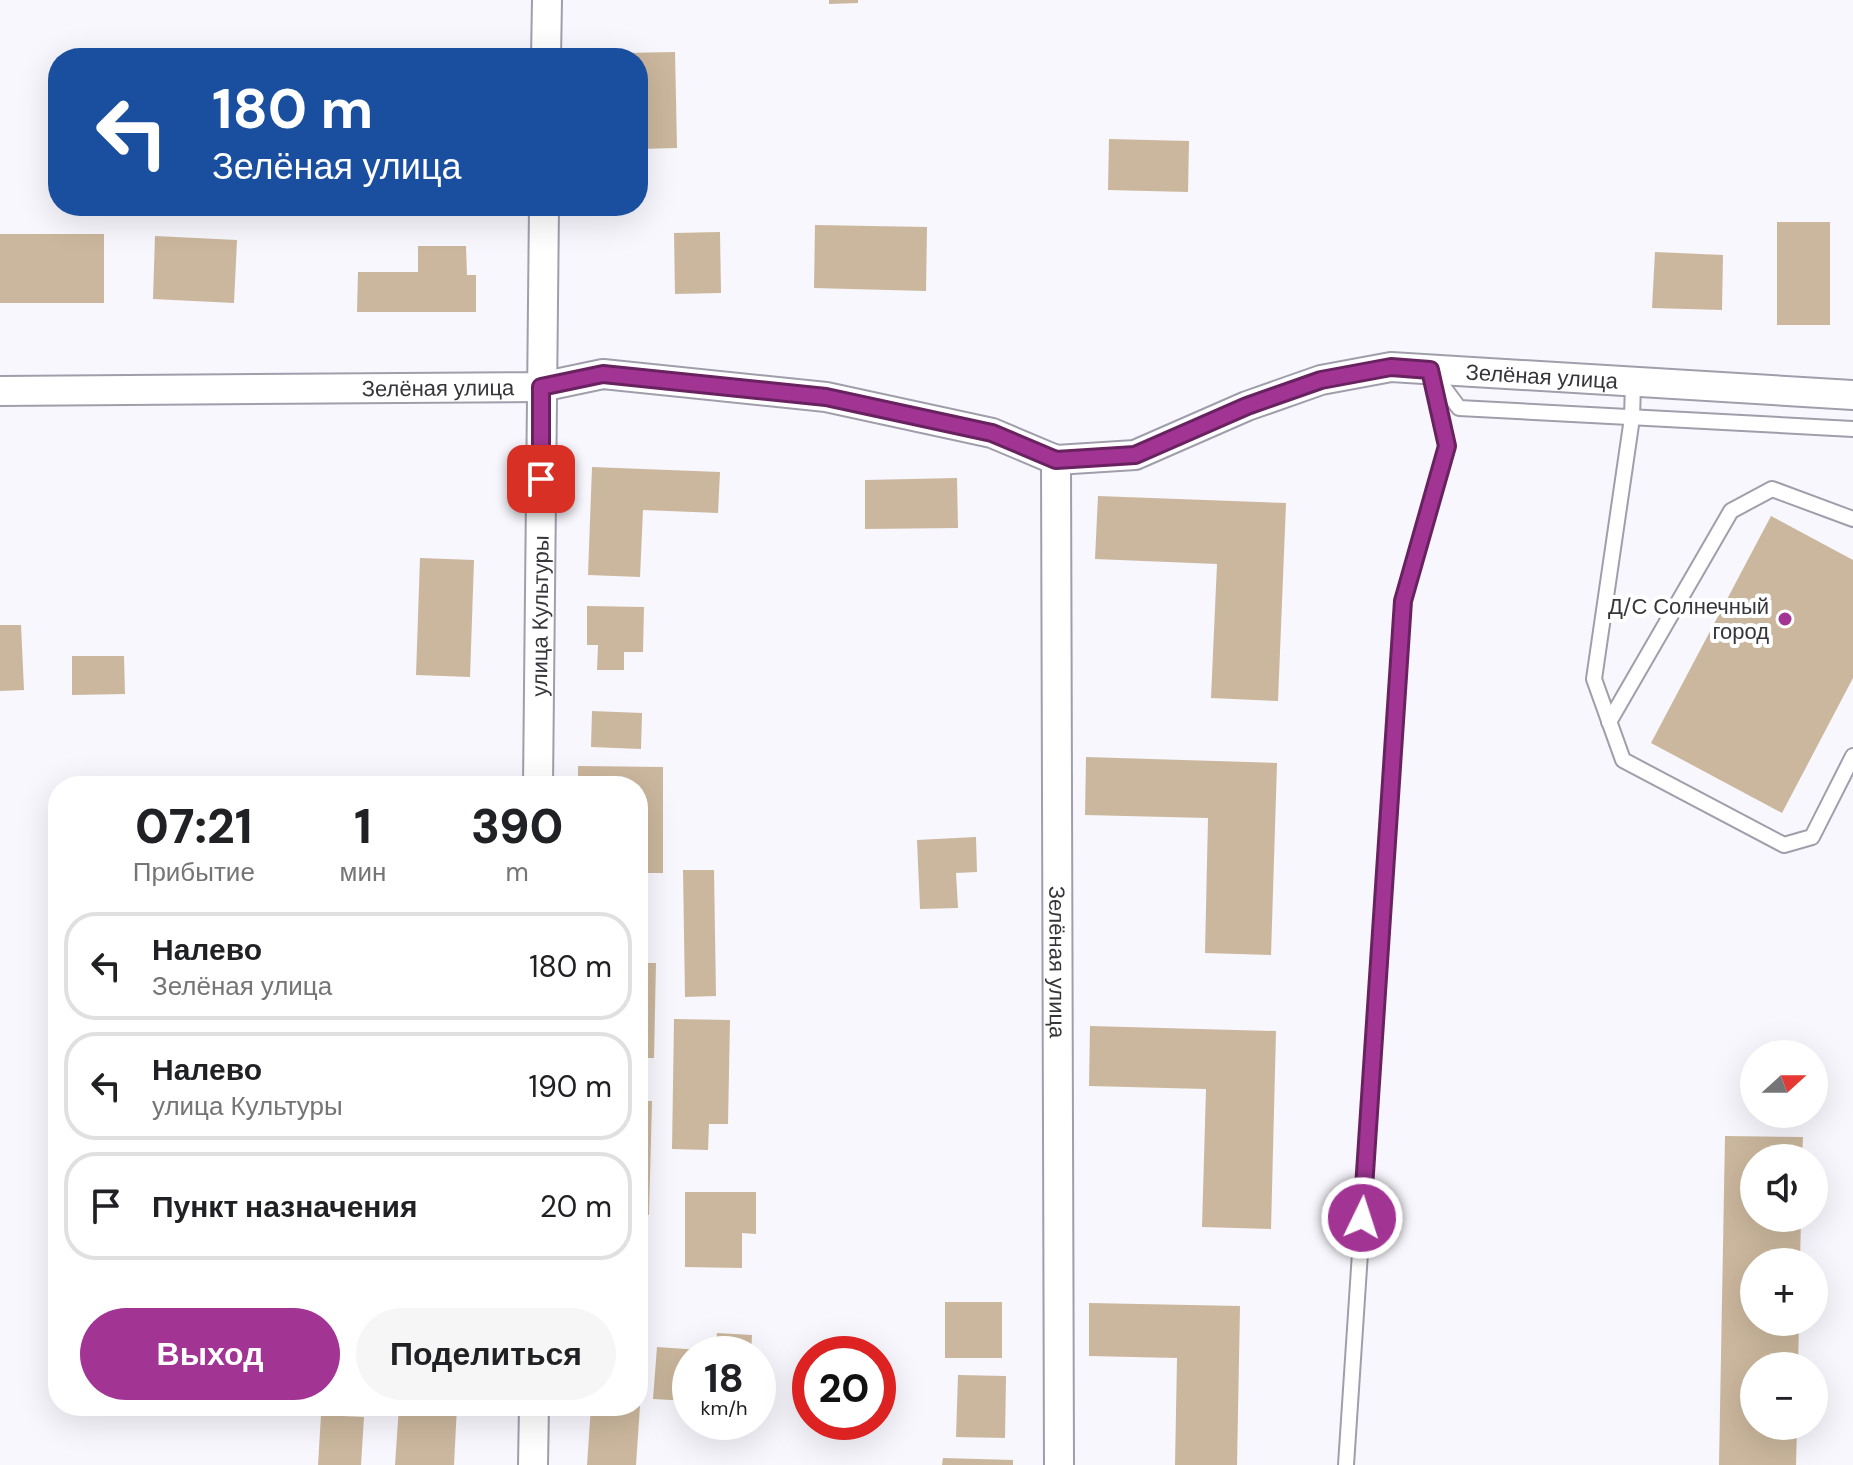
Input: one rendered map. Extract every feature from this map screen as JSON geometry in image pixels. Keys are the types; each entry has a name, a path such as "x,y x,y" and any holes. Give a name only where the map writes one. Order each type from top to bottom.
{"street":[{"path":"546,48 547,0"},
{"name":"улица Культуры","path":"538,776 544,216"},
{"name":"Зелёная улица","path":"0,391 541,387 603,374 826,397 992,433 1056,460 1135,455 1247,406 1321,380 1391,367 1853,395"},
{"name":"Зелёная улица","path":"1056,460 1059,1465"},
{"path":"533,1465 534,1416"}],"lane":[{"path":"1430,370 1459,408 1853,429"},
{"path":"1346,1465 1403,601 1447,446 1430,370"},
{"path":"1633,383 1632,418 1594,679 1623,760 1784,845 1812,837 1853,756"},
{"path":"1609,722 1731,511 1772,489 1853,519"}],"building":[{"path":"829,0 858,0 858,3 829,4"},
{"path":"675,52 677,148 648,149 648,53"},
{"path":"1109,139 1189,141 1188,192 1108,190"},
{"path":"1777,222 1830,222 1830,325 1777,325"},
{"path":"815,225 927,227 926,291 814,288"},
{"path":"720,232 721,293 675,294 674,233"},
{"path":"0,234 104,234 104,303 0,303"},
{"path":"155,236 237,240 234,303 153,299"},
{"path":"418,246 466,246 467,275 476,275 476,312 357,312 358,272 418,272"},
{"path":"1655,252 1723,255 1722,310 1652,308"},
{"path":"592,467 720,472 718,513 643,510 640,577 588,575"},
{"path":"957,478 958,528 865,529 865,480"},
{"path":"1098,496 1286,503 1278,701 1211,698 1217,564 1095,559"},
{"name":"Д/С Солнечный город","path":"1771,516 1853,560 1853,678 1782,813 1651,743"},
{"path":"420,558 474,560 470,677 416,675"},
{"path":"587,606 644,607 643,652 624,652 624,670 597,670 598,645 587,645"},
{"path":"0,625 21,625 24,690 0,691"},
{"path":"72,656 124,656 125,694 72,695"},
{"path":"592,711 642,713 641,749 591,747"},
{"path":"1086,757 1277,763 1271,955 1205,953 1208,818 1085,815"},
{"path":"578,766 663,767 663,873 648,873 648,776 578,776"},
{"path":"976,837 977,872 956,873 958,908 920,909 917,840"},
{"path":"683,870 714,870 716,996 685,997"},
{"path":"648,963 656,963 654,1058 648,1058"},
{"path":"674,1019 730,1020 728,1124 709,1124 708,1150 672,1149"},
{"path":"1090,1026 1276,1031 1271,1229 1202,1227 1206,1089 1089,1086"},
{"path":"648,1101 652,1101 649,1215"},
{"path":"1725,1136 1803,1137 1803,1144 1740,1144 1740,1232 1801,1232 1800,1248 1740,1248 1740,1336 1799,1336 1798,1352 1740,1352 1740,1440 1797,1440 1796,1465 1719,1465"},
{"path":"685,1192 756,1192 756,1234 742,1233 742,1268 685,1267"},
{"path":"945,1302 1002,1302 1002,1358 945,1358"},
{"path":"1089,1303 1240,1306 1237,1465 1175,1465 1177,1358 1089,1356"},
{"path":"717,1333 752,1335 752,1336 717,1336"},
{"path":"657,1347 672,1348 672,1400 653,1399"},
{"path":"958,1375 1006,1376 1005,1438 956,1437"},
{"path":"321,1416 364,1417 361,1465 318,1465"},
{"path":"398,1416 456,1416 454,1465 395,1465"},
{"path":"590,1416 639,1416 636,1465 587,1465"},
{"path":"943,1458 1013,1460 1013,1465 942,1465"}],"place":[{"name":"Д/С Солнечный город","path":"1785,619"}],"route":[{"path":"541,479 541,387 603,374 826,397 992,433 1056,460 1135,455 1247,406 1321,380 1391,367 1430,370 1447,446 1403,601 1362,1218"}]}
